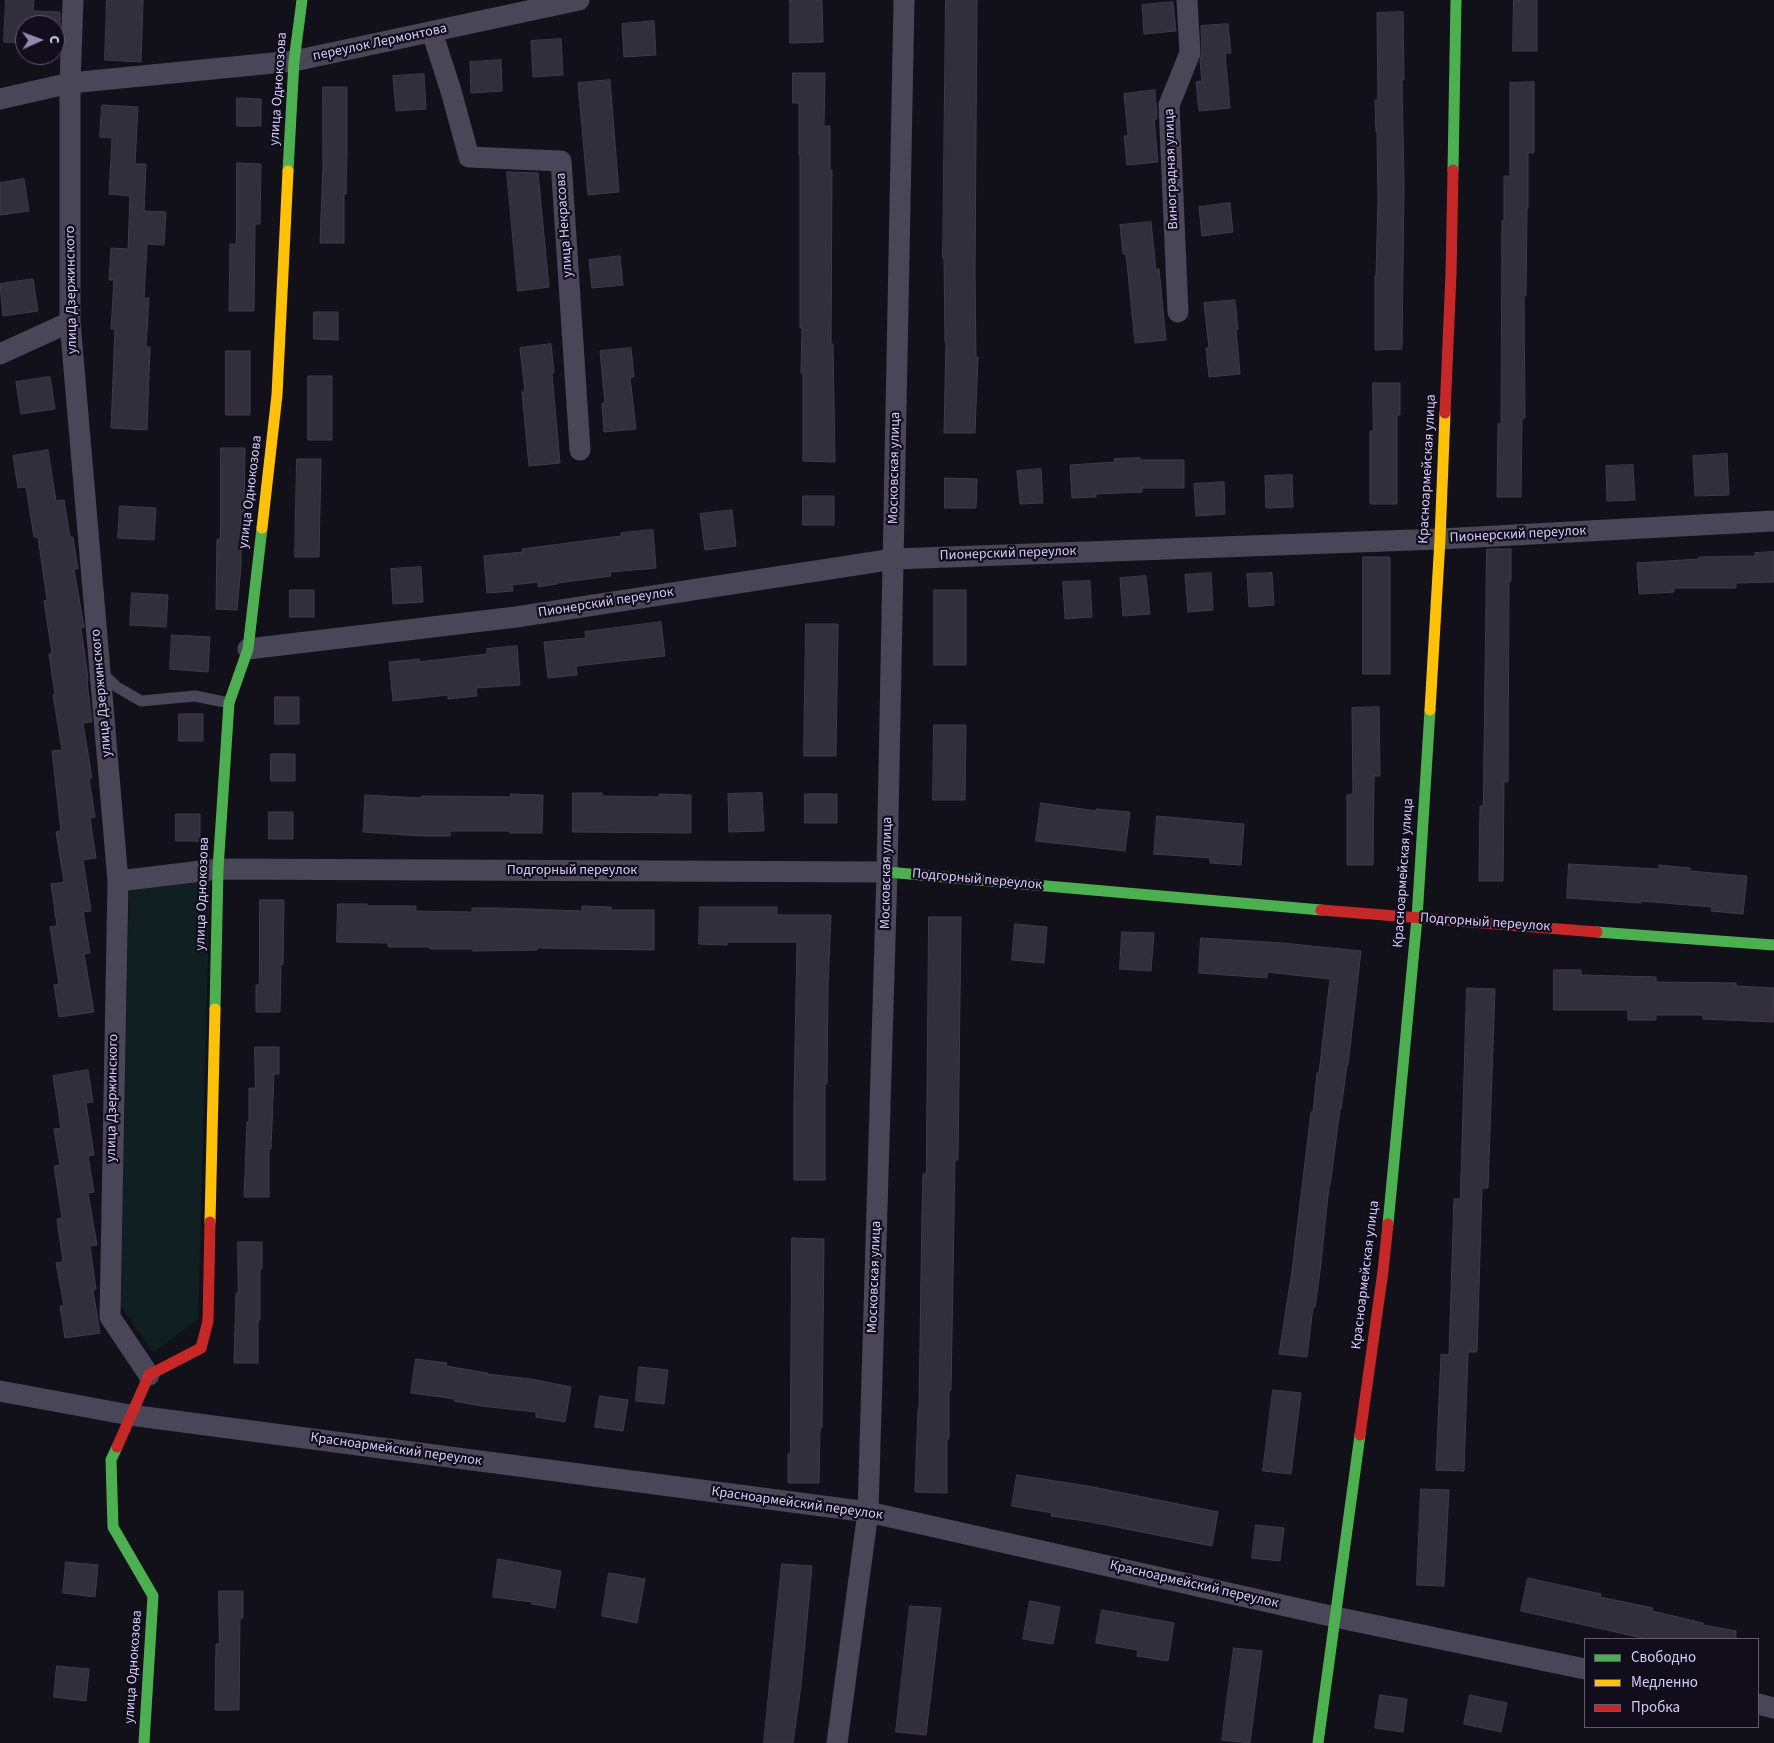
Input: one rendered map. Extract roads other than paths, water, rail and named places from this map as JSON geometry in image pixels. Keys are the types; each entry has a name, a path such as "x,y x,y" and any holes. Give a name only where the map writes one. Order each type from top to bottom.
{"street":[{"name":"улица Дзержинского","path":"73,0 70,83 70,322 118,881 110,1317 149,1375"},
{"name":"улица Однокозова","path":"144,1743 153,1596 113,1527 111,1460 149,1375 200,1348 208,1321 218,869 228,703 248,649 278,395 294,61 302,0"},
{"name":"переулок Лермонтова","path":"0,99 70,83 294,61 579,0"},
{"name":"Московская улица","path":"837,1743 868,1512 888,872 904,0"},
{"name":"Виноградная улица","path":"1178,312 1169,105 1190,52 1186,0"},
{"name":"Красноармейская улица","path":"1318,1743 1383,1271 1417,918 1440,539 1451,274 1456,0"},
{"name":"улица Некрасова","path":"432,32 469,157 561,161 580,450"},
{"path":"0,354 70,322"},
{"name":"Пионерский переулок","path":"248,649 516,617 894,558 1440,539 1774,521"},
{"name":"Подгорный переулок","path":"118,881 218,869 888,872 1417,918 1774,945"},
{"name":"Красноармейский переулок","path":"0,1391 130,1415 868,1512 1335,1617 1584,1669"},
{"path":"1759,1704 1774,1708"}],"lane":[{"path":"100,672 117,687 141,701 195,696 228,703"}]}
